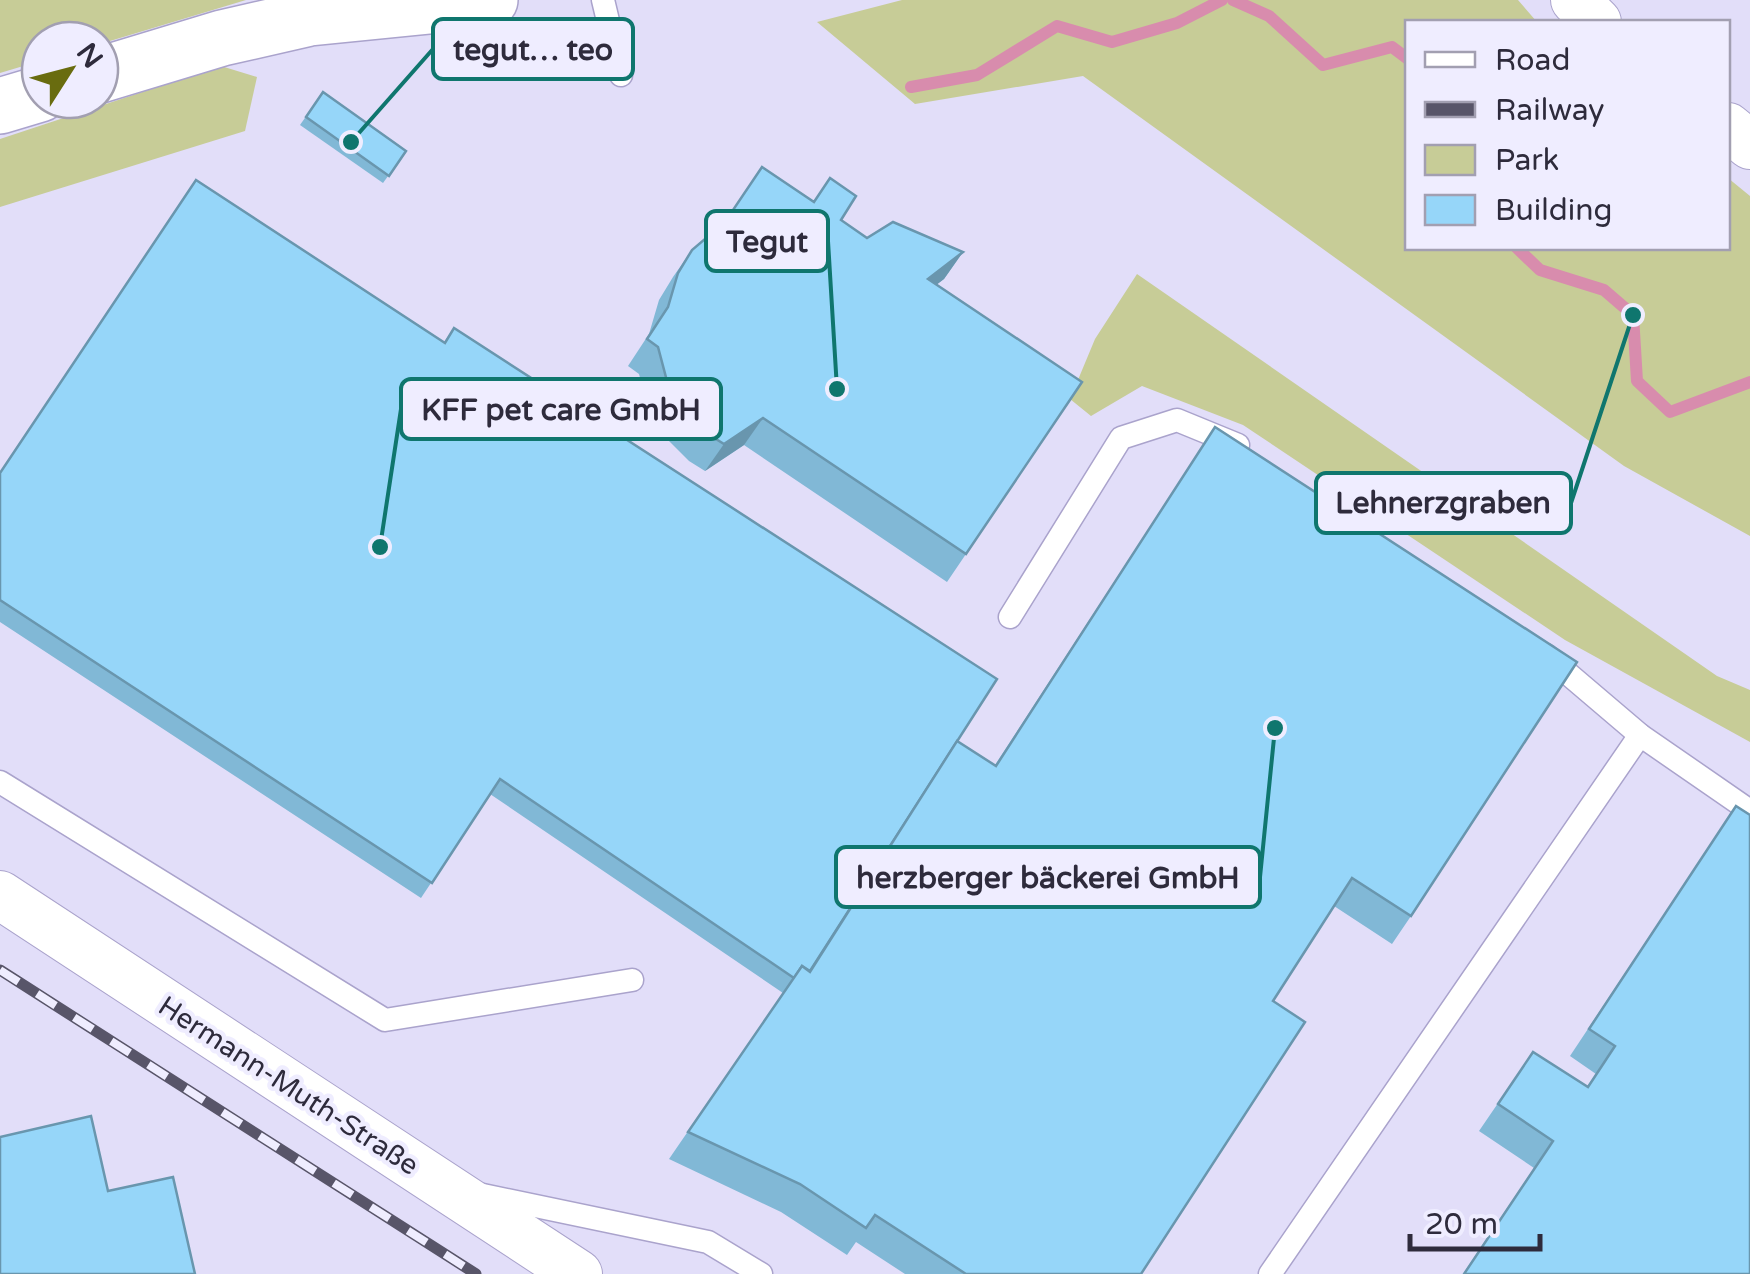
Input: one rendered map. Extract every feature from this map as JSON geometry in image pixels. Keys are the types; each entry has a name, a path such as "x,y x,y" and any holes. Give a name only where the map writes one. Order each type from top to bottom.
{"street":[{"path":"120,69 222,38 310,18 406,4 490,0"},
{"path":"1576,0 1596,20"},
{"path":"1730,129 1750,145"},
{"name":"Hermann-Muth-Straße","path":"0,895 578,1274"}],"lane":[{"path":"603,0 621,75"},
{"path":"1010,617 1121,438 1177,420 1228,438 1261,460"},
{"path":"1523,640 1556,662 1640,735 1750,811"},
{"path":"1270,1274 1640,735"},
{"path":"0,782 385,1020 632,980"},
{"path":"444,1186 708,1242 761,1274"}],"green space":[{"path":"0,0 246,0 120,38 120,20 20,20 20,67 0,73"},
{"path":"902,0 1518,0 1535,20 1405,20 1405,250 1730,250 1730,180 1750,196 1750,536 1624,466 1083,76 915,104 817,22"},
{"path":"221,66 257,77 245,131 0,207 0,139 58,120 120,120 120,99"},
{"path":"1137,274 1717,676 1750,690 1750,742 1565,640 1243,425 1142,386 1091,416 1070,399 1095,339"}],"building":[{"path":"323,92 406,151 389,176 306,117"},
{"path":"762,167 814,202 830,178 856,196 841,220 867,238 893,222 963,252 928,279 1082,382 966,554 763,418 724,444 679,405 667,381 658,347 647,339 668,307 678,273 692,250 725,222"},
{"path":"196,180 445,343 454,328 997,679 810,971 802,966 794,978 500,779 432,883 0,600 0,473"},
{"path":"1215,427 1577,662 1411,916 1352,878 1273,1001 1305,1022 1141,1274 966,1274 875,1215 866,1228 800,1184 688,1132 802,966 810,972 957,741 996,766"},
{"path":"1736,806 1750,815 1750,1274 1464,1274 1553,1141 1498,1104 1533,1052 1588,1087 1615,1046 1589,1029"},
{"path":"91,1116 108,1191 173,1177 195,1274 0,1274 0,1137"}],"waterway":[{"path":"911,87 977,75 1057,26 1112,42 1177,23 1222,0"},
{"path":"1233,0 1269,16 1323,65 1392,47 1405,57"},
{"path":"1519,250 1540,270 1604,290 1633,315 1637,381 1670,412 1750,382"}],"railway":[{"path":"0,970 476,1274"}],"place":[{"name":"tegut… teo","path":"351,142"},
{"name":"Lehnerzgraben","path":"1633,315"},
{"name":"Tegut","path":"837,389"},
{"name":"KFF pet care GmbH","path":"380,547"},
{"name":"herzberger bäckerei GmbH","path":"1275,728"}]}
